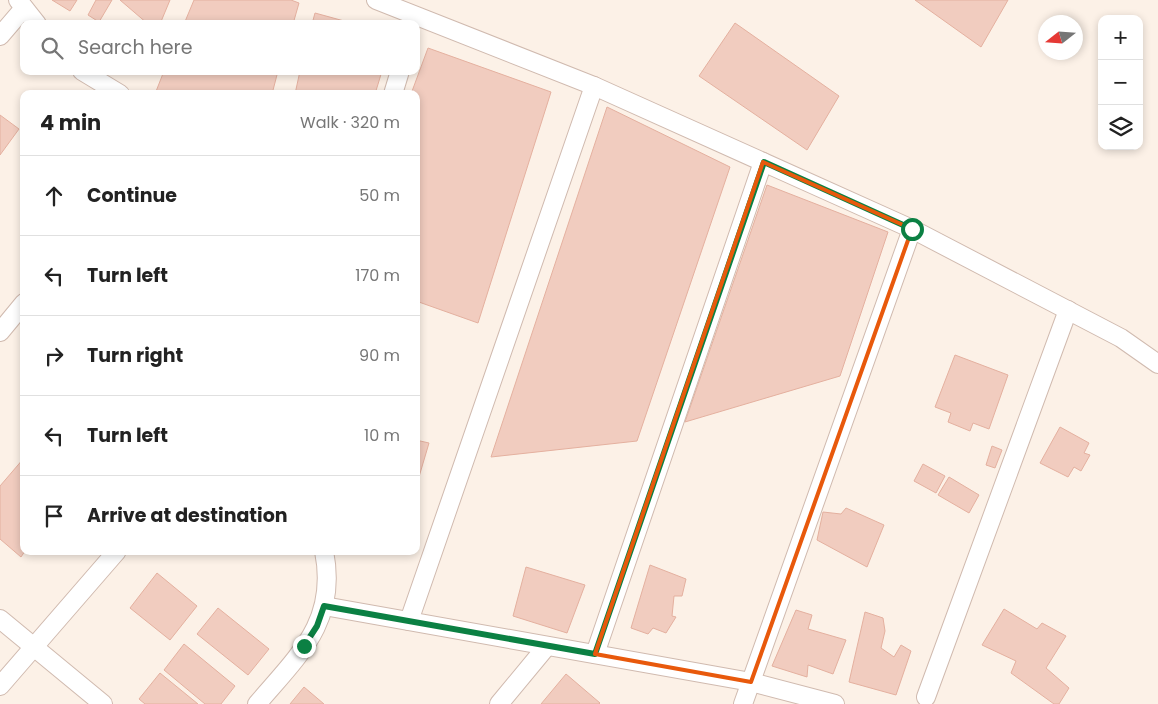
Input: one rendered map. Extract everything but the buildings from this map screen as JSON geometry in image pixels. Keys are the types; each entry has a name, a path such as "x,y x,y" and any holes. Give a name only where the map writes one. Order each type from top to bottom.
{"street":[{"path":"376,0 416,20"},
{"path":"0,36 21,4 34,20"},
{"path":"420,21 594,86 912,229 1121,338 1158,364"},
{"path":"89,75 113,90"},
{"path":"394,90 399,75"},
{"path":"409,621 594,86"},
{"path":"595,654 764,162"},
{"path":"743,704 912,229"},
{"path":"0,332 20,308"},
{"path":"926,697 1068,310"},
{"path":"0,686 113,555"},
{"path":"256,704 304,646 317,626 324,606 328,582 325,555"},
{"path":"324,606 751,682 835,704"},
{"path":"0,619 103,704"},
{"path":"499,704 547,646"}],"highlighted area":[{"path":"763,162 912,229 751,682 595,654"}],"route":[{"path":"304,646 317,626 324,606 595,654 764,162 912,229"}]}
